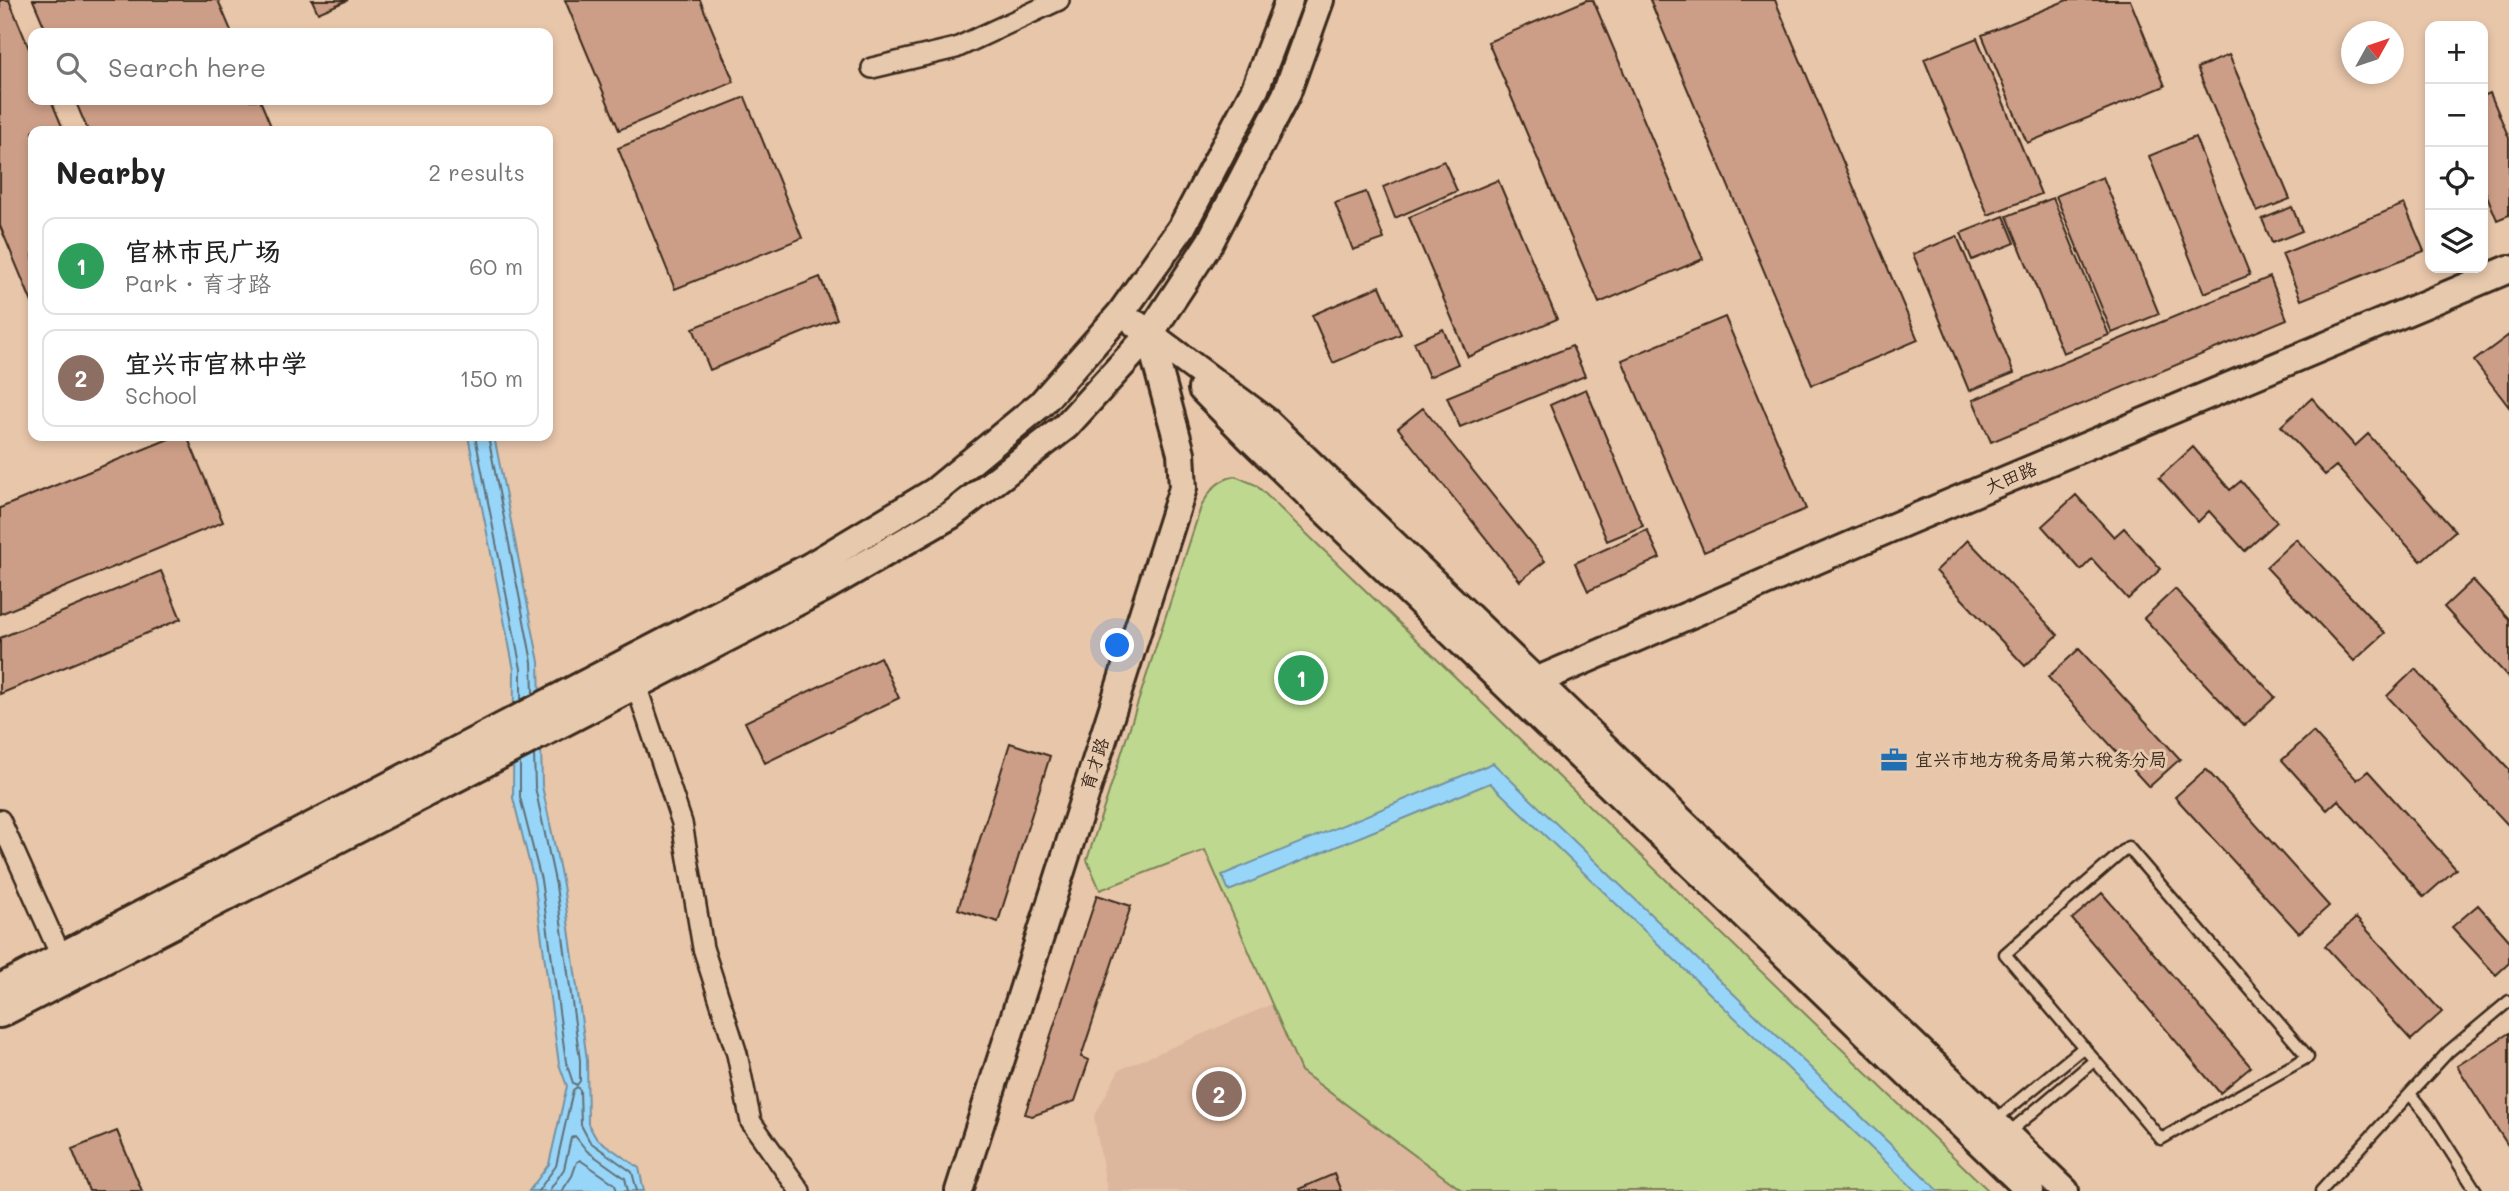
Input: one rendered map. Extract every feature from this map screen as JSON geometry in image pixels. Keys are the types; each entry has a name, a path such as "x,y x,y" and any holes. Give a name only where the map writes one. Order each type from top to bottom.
{"main road":[{"path":"0,988 811,566 934,492 1041,404 1121,313 1182,227 1255,89 1289,0"},
{"path":"0,1014 822,589 951,515 1066,426 1149,335 1210,243 1279,107 1320,0"},
{"name":"大田路","path":"1528,689 1905,522 2509,269"},
{"path":"1121,313 1265,419 1528,689 2030,1191"},
{"name":"育才路","path":"959,1191 1183,488 1181,453 1149,335"},
{"path":"1528,689 2065,1191"}],"street":[{"path":"872,68 956,48 1059,0"},
{"path":"636,685 682,823 703,948 737,1054 751,1122 800,1191"},
{"path":"0,820 61,957"}],"lane":[{"path":"2128,847 2308,1057 2161,1139 2095,1060 2005,954 2128,847"},
{"path":"2321,1191 2448,1052 2509,1001"},
{"path":"2000,1128 2084,1046"},
{"path":"2000,1128 2095,1060"},
{"path":"2410,1094 2428,1115 2476,1191"}],"shaded area":[{"path":"1272,1004 1301,1071 1463,1191 1107,1191 1094,1117 1119,1070"}],"green space":[{"path":"1235,476 1256,485 1989,1191 1463,1191 1301,1071 1205,850 1100,890 1087,860 1201,507 1214,487"}],"water":[{"path":"469,441 495,441 539,662 542,786 563,885 587,1060 588,1124 596,1138 639,1168 644,1191 529,1191 549,1164 567,1086 559,1064 534,881 513,798 514,670"},
{"path":"1493,763 1939,1191 1916,1191 1490,783 1229,891 1222,875"}],"building":[{"path":"0,0 9,0 28,46 28,105 53,105 62,126 28,126 28,293 0,226"},
{"path":"33,0 218,0 230,28 45,28"},
{"path":"312,0 348,0 318,13"},
{"path":"565,0 700,0 734,82 619,130"},
{"path":"1587,0 1593,0 1703,259 1599,303 1488,42"},
{"path":"1650,0 1775,0 1918,340 1812,385"},
{"path":"2067,0 2130,0 2165,86 2027,143 1982,35"},
{"path":"1977,38 2041,194 1988,215 1924,59"},
{"path":"2229,55 2290,199 2257,212 2197,68"},
{"path":"2490,93 2509,138 2509,215 2497,220 2488,198"},
{"path":"745,97 802,238 675,289 618,148"},
{"path":"77,105 262,105 271,126 86,126"},
{"path":"2195,137 2250,275 2204,293 2149,156"},
{"path":"1444,161 1457,191 1395,218 1383,187"},
{"path":"2103,177 2159,314 2112,333 2056,196"},
{"path":"1498,180 1557,319 1468,357 1409,217"},
{"path":"1366,192 1384,239 1353,250 1335,203"},
{"path":"2053,198 2109,335 2063,353 2007,216"},
{"path":"2404,204 2424,251 2301,300 2282,254"},
{"path":"2292,207 2302,231 2272,243 2262,219"},
{"path":"2004,216 2015,243 1972,260 1961,233"},
{"path":"1957,236 2014,373 1969,391 1913,254"},
{"path":"820,277 837,319 710,370 693,328"},
{"path":"2270,277 2287,319 1991,442 1973,400"},
{"path":"1380,286 1401,334 1333,363 1312,315"},
{"path":"1725,317 1806,509 1704,552 1622,360"},
{"path":"1443,329 1458,364 1429,377 1414,342"},
{"path":"2509,335 2509,407 2474,361"},
{"path":"1572,346 1585,376 1460,427 1447,397"},
{"path":"1586,389 1643,526 1607,541 1550,405"},
{"path":"2312,398 2355,446 2368,434 2455,531 2421,561 2336,466 2325,475 2281,426"},
{"path":"1423,408 1545,561 1520,581 1398,428"},
{"path":"164,441 189,441 223,522 0,614 0,508"},
{"path":"2193,447 2230,490 2241,481 2277,522 2245,551 2209,511 2198,522 2159,478"},
{"path":"2076,495 2114,537 2124,528 2161,569 2128,599 2092,559 2081,570 2042,526"},
{"path":"1647,530 1660,558 1588,591 1575,563"},
{"path":"2296,539 2385,633 2354,661 2266,567"},
{"path":"1968,540 2058,635 2025,666 1936,571"},
{"path":"161,571 181,619 0,694 0,638"},
{"path":"2473,580 2509,619 2509,678 2444,607"},
{"path":"2175,589 2275,697 2244,726 2144,618"},
{"path":"2079,649 2180,759 2149,787 2048,677"},
{"path":"880,657 899,698 765,763 745,722"},
{"path":"2415,669 2509,769 2509,826 2387,696"},
{"path":"2313,732 2357,780 2368,771 2456,869 2424,897 2338,800 2327,810 2282,760"},
{"path":"1010,743 1050,756 998,922 958,909"},
{"path":"2206,769 2329,906 2299,933 2175,797"},
{"path":"2102,893 2251,1067 2220,1093 2072,919"},
{"path":"1097,895 1131,906 1081,1057 1089,1060 1075,1101 1032,1116 1025,1114"},
{"path":"2478,905 2509,940 2509,963 2496,975 2452,927"},
{"path":"2356,918 2442,1012 2411,1040 2325,946"},
{"path":"2509,1033 2509,1147 2457,1066"},
{"path":"117,1131 142,1191 89,1191 72,1149"},
{"path":"1334,1174 1341,1191 1299,1189"}],"place":[{"name":"官林市民广场","path":"1301,678"},
{"name":"宜兴市地方税务局第六税务分局","path":"1894,760"},
{"name":"宜兴市官林中学","path":"1219,1094"}]}
